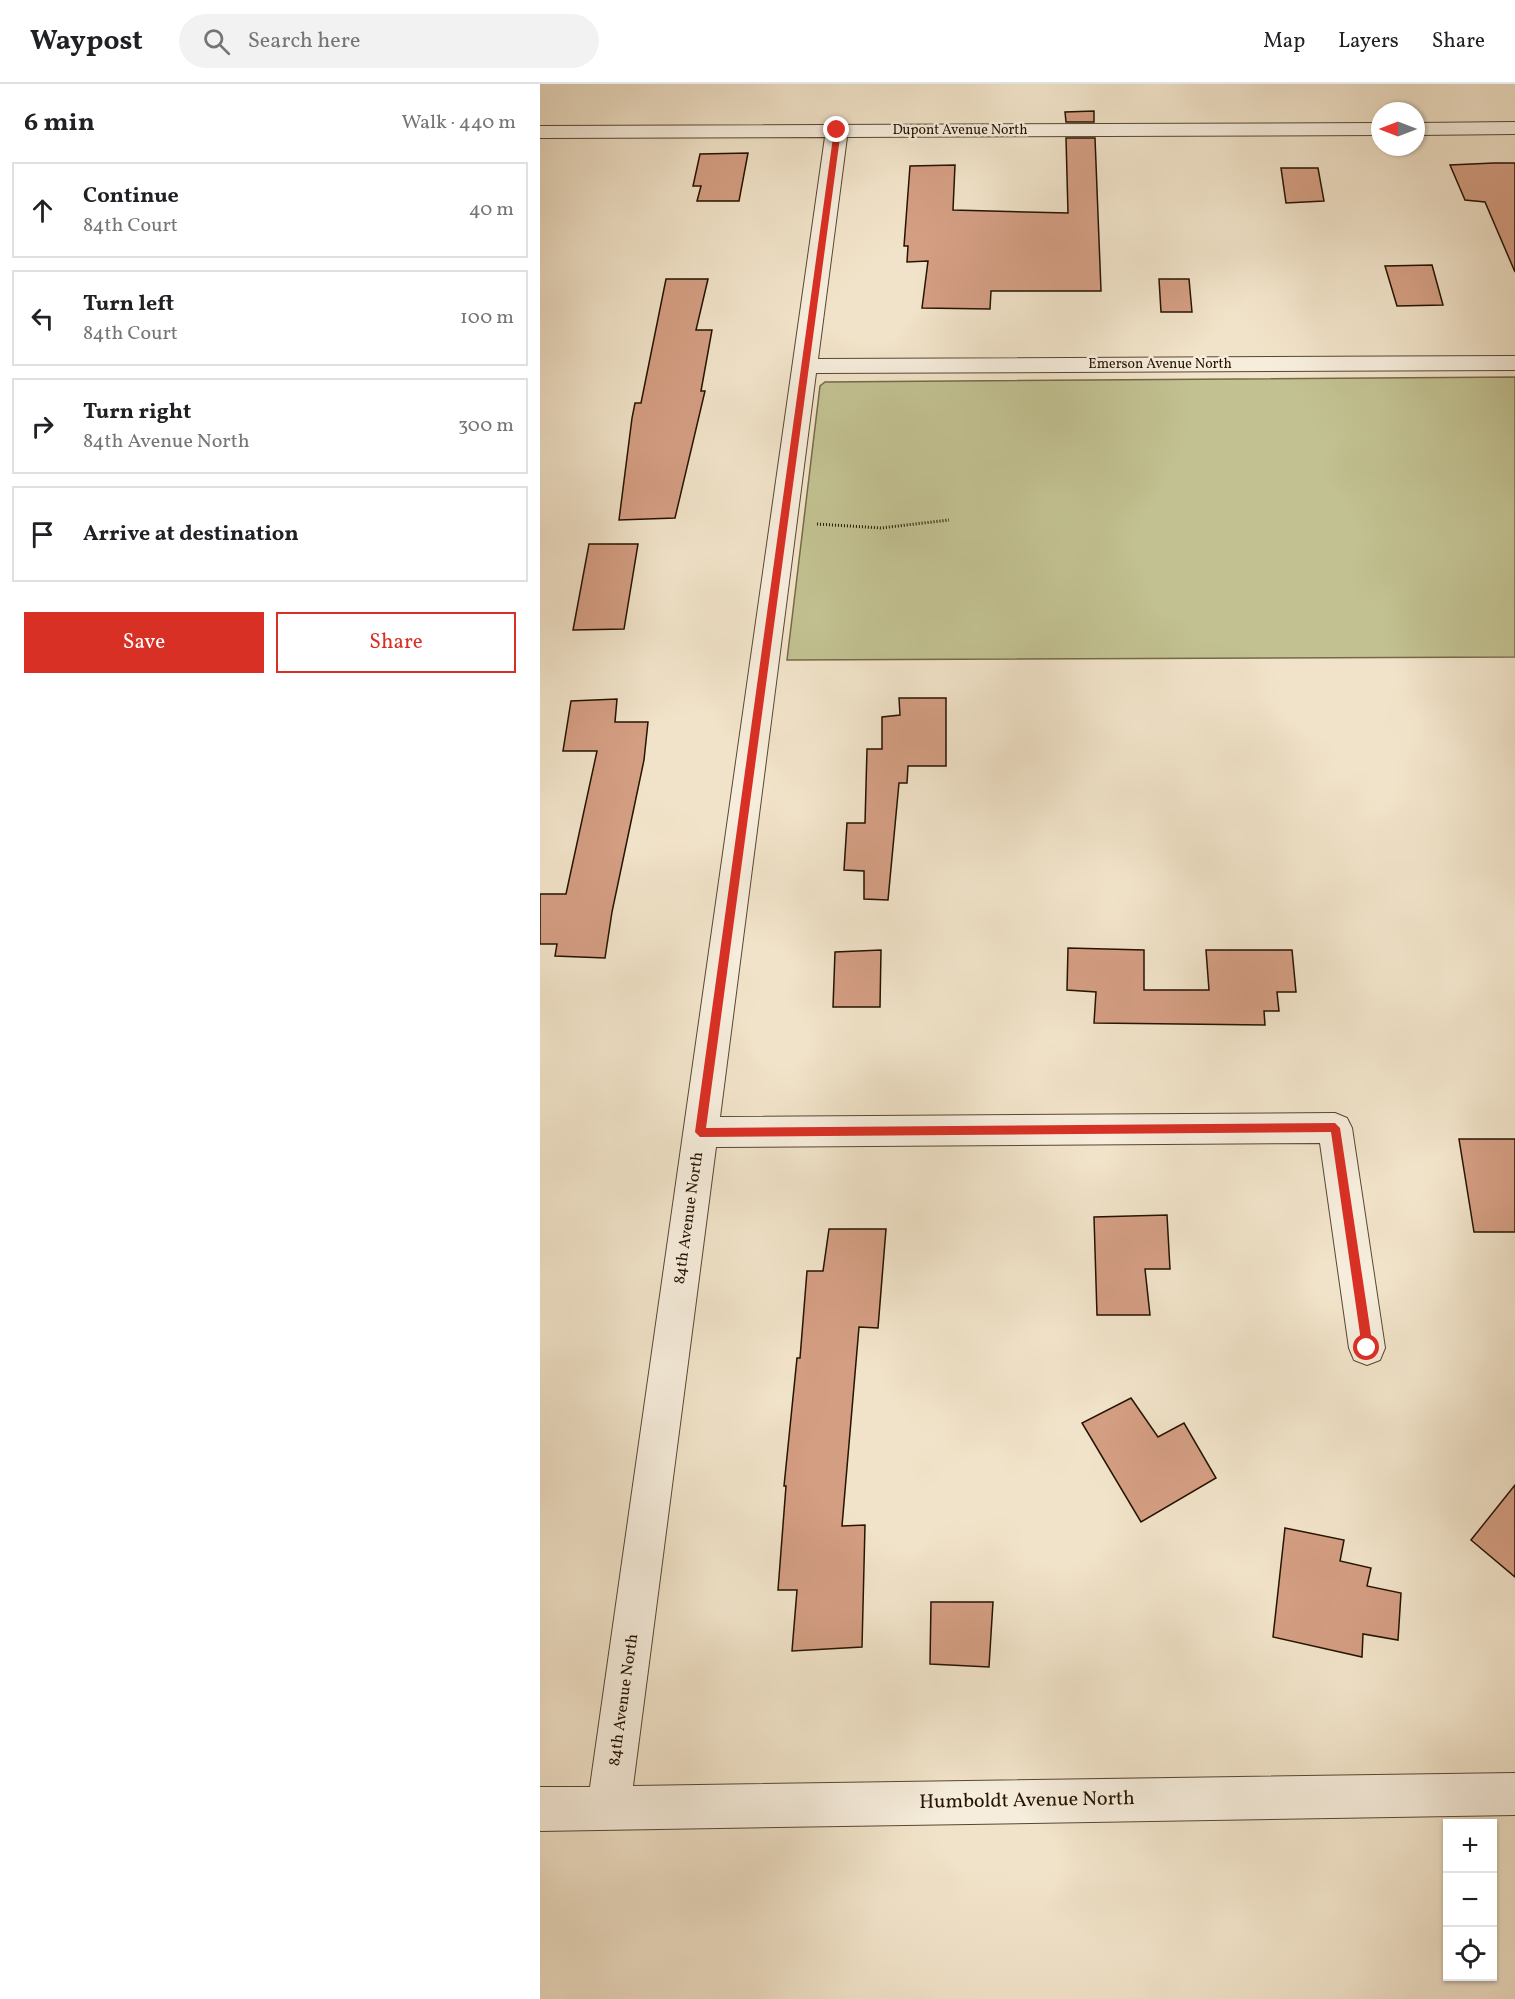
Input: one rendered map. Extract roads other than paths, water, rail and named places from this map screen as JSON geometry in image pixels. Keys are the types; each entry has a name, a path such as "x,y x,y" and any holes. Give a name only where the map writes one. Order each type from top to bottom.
{"street":[{"path":"1425,129 1515,128"},
{"name":"Dupont Avenue North","path":"540,132 1371,129"},
{"name":"84th Avenue North","path":"609,1807 837,130"},
{"name":"Emerson Avenue North","path":"806,366 1515,363"},
{"path":"700,1132 1335,1128 1367,1348"},
{"name":"Humboldt Avenue North","path":"540,1809 1515,1794"}]}
